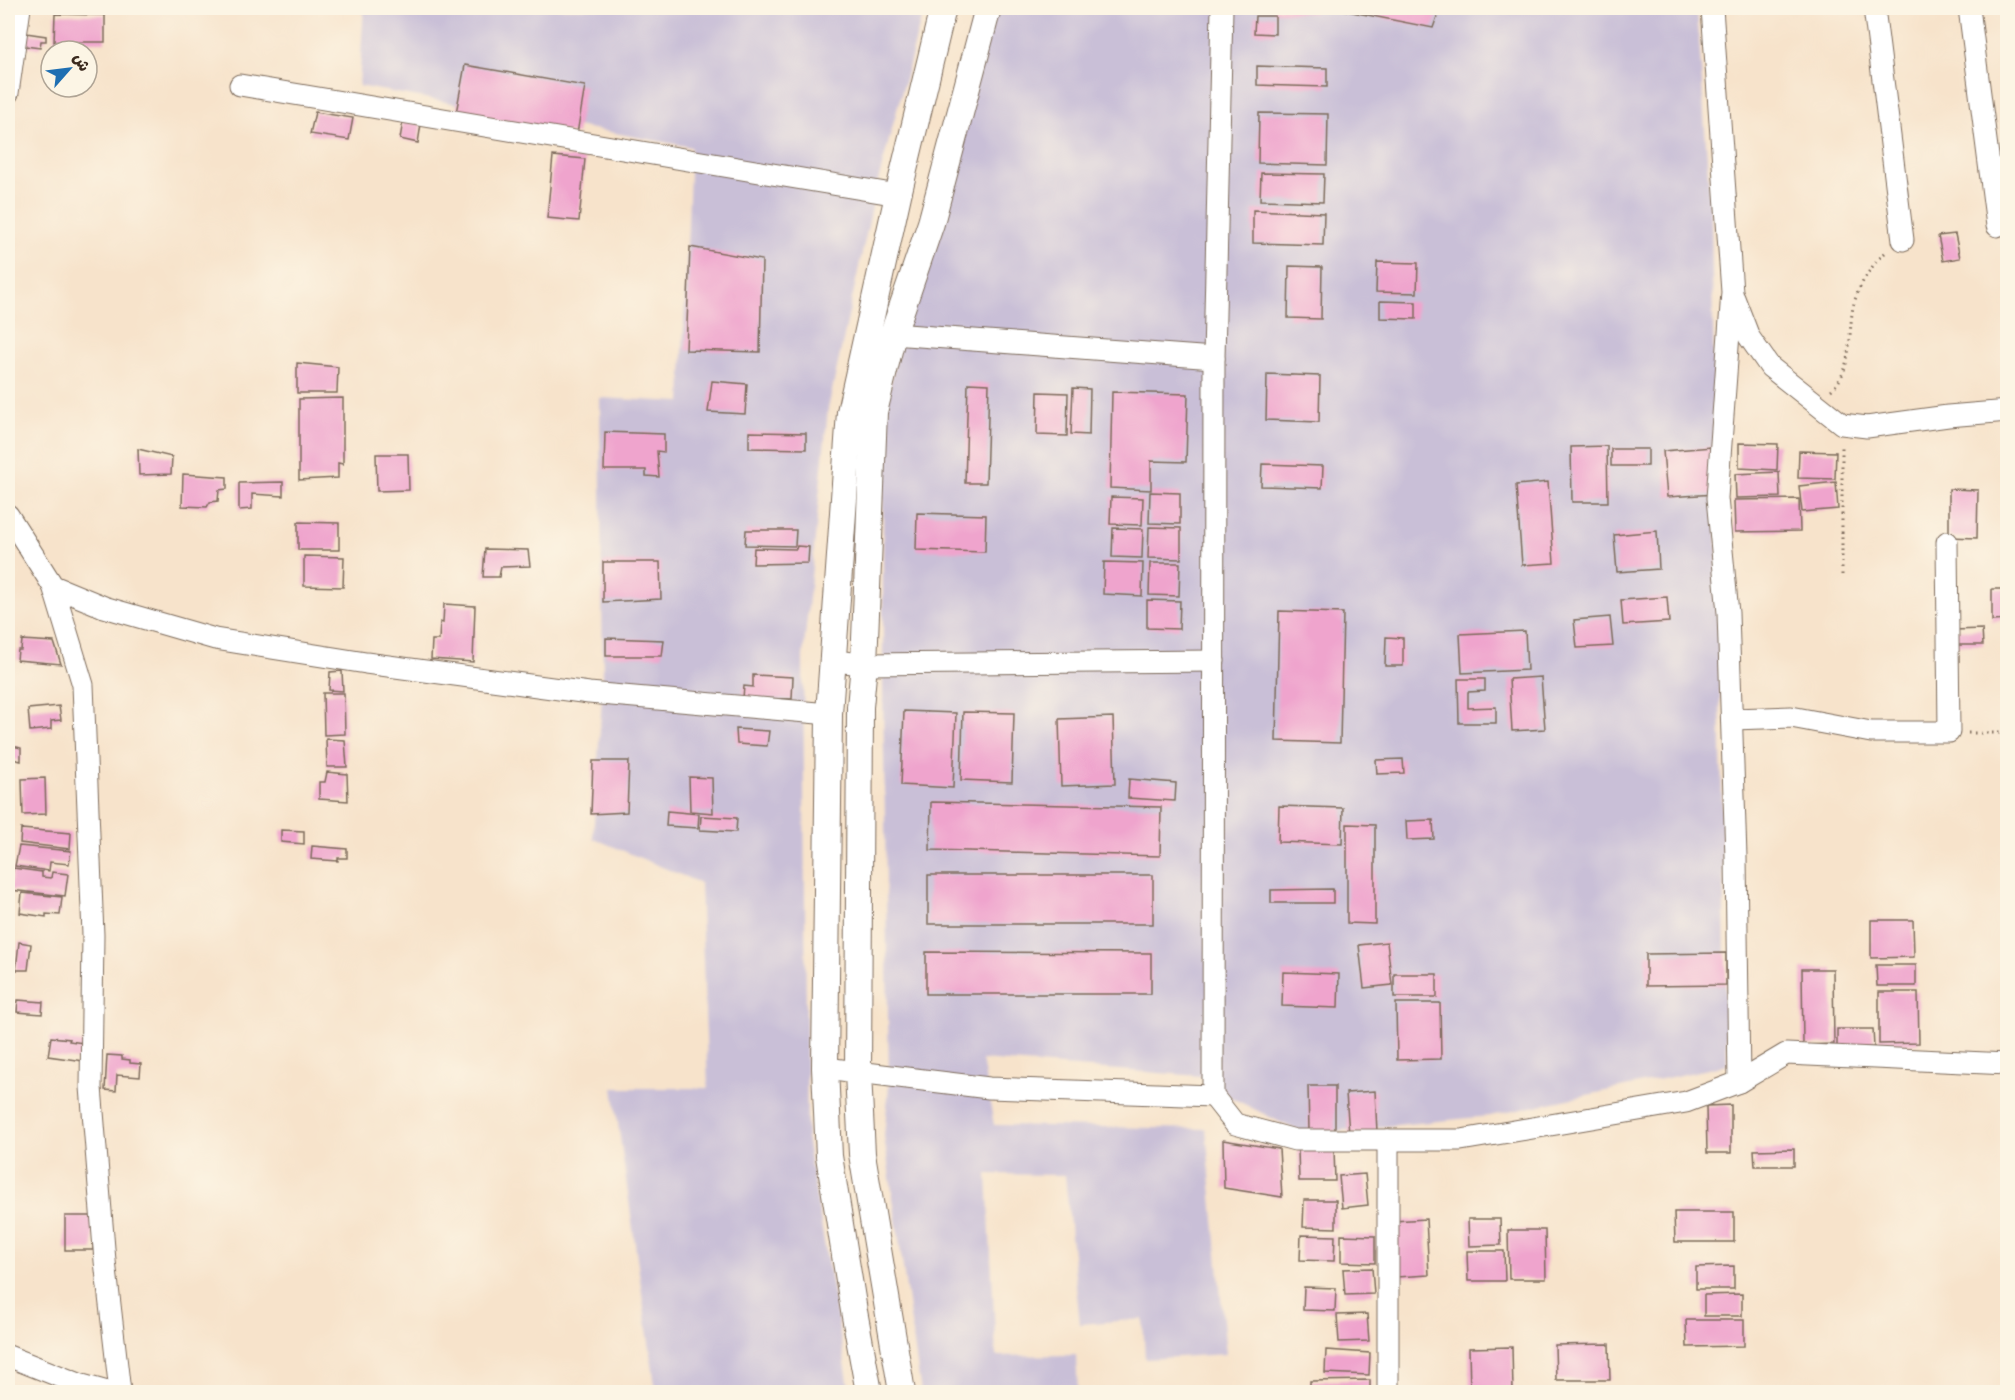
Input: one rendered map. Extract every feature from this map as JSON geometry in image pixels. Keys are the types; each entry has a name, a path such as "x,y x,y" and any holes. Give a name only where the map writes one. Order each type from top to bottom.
{"main road":[{"path":"869,1392 829,1156 825,1068 829,714 850,412 898,195 943,8"},
{"path":"902,1392 862,1154 858,1072 860,707 864,664 874,412 893,334 931,223 988,8"},
{"path":"829,1156 862,1154"}],"street":[{"path":"8,93 20,8"},
{"path":"1222,8 1214,358 1213,1096 1235,1124 1295,1140 1461,1140 1686,1102 1739,1082 1786,1054 2007,1064"},
{"path":"1712,8 1732,292 1718,498 1728,613 1732,719 1739,1082"},
{"path":"1874,8 1903,240"},
{"path":"1969,8 1997,226"},
{"path":"240,85 898,195"},
{"path":"1732,292 1749,337 1770,367 1842,424 1867,427 2007,411"},
{"path":"867,340 893,334 1214,358"},
{"path":"8,515 53,586 82,685 93,935 91,1087 105,1261 120,1392"},
{"path":"1732,719 1791,717 1871,732 1948,732 1947,542"},
{"path":"53,586 104,607 215,639 366,663 589,693 829,714"},
{"path":"833,660 864,664 1214,661"},
{"path":"825,1068 989,1088 1213,1096"},
{"path":"1388,1140 1388,1392"},
{"path":"8,1356 79,1384 108,1392"}],"path":[{"path":"1815,404 1840,383 1848,351 1853,305 1865,275 1884,253 1903,240"},
{"path":"1842,424 1842,575"},
{"path":"1948,732 2007,733"}],"shaded area":[{"path":"364,8 924,8 876,189 828,409 803,657 807,1143 850,1392 656,1392 613,1088 708,1088 700,883 593,838 603,681 600,398 681,402 691,147 359,86"},
{"path":"975,8 1697,8 1711,220 1727,1065 1490,1116 1304,1134 1232,1098 1200,1076 982,1060 994,1125 1206,1129 1226,1354 1145,1359 1143,1319 1080,1324 1065,1175 987,1174 996,1356 1076,1355 1078,1392 921,1392 884,1136 889,1085 883,692 883,417"}],"building":[{"path":"1274,8 1315,8 1314,13 1274,12"},
{"path":"1332,8 1440,8 1433,28"},
{"path":"55,14 105,15 105,42 99,42 99,39 54,39"},
{"path":"1255,16 1275,16 1275,34 1254,33"},
{"path":"26,33 46,36 46,39 39,39 39,48 25,46"},
{"path":"465,65 585,86 577,134 456,113"},
{"path":"1257,66 1327,68 1327,87 1257,85"},
{"path":"315,112 353,118 349,140 310,134"},
{"path":"1259,113 1328,114 1327,165 1258,163"},
{"path":"403,121 421,124 418,143 400,139"},
{"path":"553,156 585,159 579,221 547,218"},
{"path":"1261,173 1324,174 1323,202 1260,200"},
{"path":"1253,210 1324,213 1323,245 1253,243"},
{"path":"1955,234 1960,258 1943,261 1938,236"},
{"path":"690,247 762,260 760,352 686,350"},
{"path":"1377,262 1418,263 1417,293 1376,292"},
{"path":"1289,266 1322,267 1321,319 1288,318"},
{"path":"1380,301 1416,302 1416,319 1380,318"},
{"path":"297,363 338,367 337,393 297,393"},
{"path":"1267,374 1320,376 1319,422 1266,420"},
{"path":"712,381 747,384 745,414 708,412"},
{"path":"968,383 989,384 986,483 965,483"},
{"path":"1073,388 1090,389 1089,435 1071,434"},
{"path":"1038,392 1068,393 1067,436 1037,435"},
{"path":"1112,392 1188,394 1186,462 1151,461 1151,490 1110,488"},
{"path":"343,398 343,464 338,463 338,478 299,480 299,399"},
{"path":"605,432 664,434 664,452 657,451 659,477 646,476 646,470 604,470"},
{"path":"749,432 806,433 806,449 749,448"},
{"path":"1739,443 1778,444 1777,470 1739,468"},
{"path":"1607,446 1608,502 1572,502 1571,447"},
{"path":"1712,447 1716,494 1667,497 1663,451"},
{"path":"138,449 172,457 171,474 139,475"},
{"path":"1611,449 1648,449 1648,466 1611,466"},
{"path":"1799,451 1836,452 1835,479 1798,478"},
{"path":"376,454 408,454 409,490 377,491"},
{"path":"1262,464 1323,466 1322,488 1261,486"},
{"path":"1779,472 1780,497 1736,498 1735,474"},
{"path":"183,474 227,477 227,489 219,490 218,501 210,502 207,507 182,506"},
{"path":"283,482 283,496 252,494 252,509 239,510 239,483"},
{"path":"1548,482 1554,563 1522,565 1516,485"},
{"path":"1836,482 1838,509 1802,512 1799,486"},
{"path":"1949,489 1978,490 1977,538 1949,537"},
{"path":"1150,492 1180,493 1180,524 1149,523"},
{"path":"1111,497 1143,498 1142,525 1110,524"},
{"path":"1799,499 1800,531 1735,532 1734,500"},
{"path":"917,513 986,515 985,552 916,550"},
{"path":"298,522 339,523 339,550 298,550"},
{"path":"1149,527 1181,528 1181,559 1148,558"},
{"path":"1113,528 1143,529 1142,558 1112,557"},
{"path":"746,530 796,530 795,546 745,545"},
{"path":"1657,531 1659,569 1617,572 1614,535"},
{"path":"797,546 809,547 808,563 753,564 754,548 796,549"},
{"path":"485,549 528,550 530,566 501,567 499,577 483,577"},
{"path":"304,556 344,557 343,587 304,586"},
{"path":"603,562 660,562 661,599 603,602"},
{"path":"1104,562 1143,563 1142,596 1103,594"},
{"path":"1150,563 1180,563 1179,596 1149,595"},
{"path":"1992,589 2008,589 2008,620 1992,621"},
{"path":"1667,597 1669,622 1623,625 1621,600"},
{"path":"1147,600 1180,601 1179,629 1147,628"},
{"path":"444,604 475,606 473,662 431,659 432,640 439,640"},
{"path":"1279,611 1343,613 1340,743 1276,741"},
{"path":"1610,617 1613,646 1577,648 1574,620"},
{"path":"1982,629 1983,645 1955,645 1954,630"},
{"path":"1525,631 1527,670 1462,673 1460,634"},
{"path":"1386,637 1403,638 1403,666 1385,666"},
{"path":"606,638 664,640 662,656 606,656"},
{"path":"22,640 54,642 61,664 17,660"},
{"path":"342,671 343,691 329,690 330,672"},
{"path":"753,675 793,677 792,699 743,698 744,686 753,687"},
{"path":"1541,677 1545,729 1512,731 1509,679"},
{"path":"1458,679 1485,679 1485,691 1468,692 1468,708 1496,707 1496,723 1459,723"},
{"path":"323,693 344,693 345,734 324,735"},
{"path":"59,706 61,720 51,721 51,729 30,731 28,709"},
{"path":"904,711 956,713 953,788 901,785"},
{"path":"963,712 1014,713 1012,782 961,780"},
{"path":"1113,717 1115,784 1061,786 1059,719"},
{"path":"736,729 769,731 767,746 737,744"},
{"path":"326,739 345,740 347,767 327,767"},
{"path":"9,745 21,748 21,761 8,758"},
{"path":"1403,759 1404,773 1377,774 1376,760"},
{"path":"593,761 629,761 627,812 591,814"},
{"path":"327,772 347,774 348,801 319,799 319,782 325,782"},
{"path":"689,777 712,778 713,813 690,811"},
{"path":"45,778 46,814 23,815 22,779"},
{"path":"1129,779 1176,783 1175,801 1128,798"},
{"path":"931,802 1161,807 1160,856 930,850"},
{"path":"1279,806 1343,808 1342,844 1278,842"},
{"path":"667,811 699,814 698,828 666,826"},
{"path":"701,816 737,818 736,832 700,830"},
{"path":"1433,820 1434,839 1407,840 1406,821"},
{"path":"1347,824 1375,825 1375,924 1347,923"},
{"path":"21,829 71,833 70,849 20,843"},
{"path":"281,830 304,831 304,844 281,842"},
{"path":"19,846 71,851 69,864 50,862 49,871 15,866"},
{"path":"312,846 347,849 347,858 338,858 338,861 311,859"},
{"path":"13,868 42,872 42,877 51,878 52,872 68,874 65,896 10,890"},
{"path":"928,875 1153,875 1153,924 928,924"},
{"path":"1333,889 1333,903 1271,903 1271,890"},
{"path":"22,893 62,897 60,915 46,914 46,917 20,913"},
{"path":"1871,920 1913,920 1914,957 1871,958"},
{"path":"19,942 31,944 28,970 16,970"},
{"path":"1387,942 1392,985 1364,988 1359,945"},
{"path":"926,952 1151,953 1151,994 926,994"},
{"path":"1726,953 1726,985 1646,986 1646,954"},
{"path":"1876,965 1916,965 1916,986 1877,986"},
{"path":"1802,969 1833,969 1834,1044 1803,1045"},
{"path":"1283,972 1339,974 1338,1008 1282,1006"},
{"path":"1394,974 1437,974 1437,997 1394,997"},
{"path":"1879,992 1918,992 1919,1043 1879,1044"},
{"path":"18,1000 43,1002 42,1014 17,1012"},
{"path":"1396,1003 1440,1003 1441,1059 1397,1060"},
{"path":"1837,1029 1873,1029 1874,1047 1837,1048"},
{"path":"51,1037 83,1043 83,1061 48,1056"},
{"path":"107,1055 122,1056 122,1059 130,1060 130,1063 141,1064 140,1077 117,1075 116,1091 105,1090"},
{"path":"1308,1086 1335,1086 1335,1131 1309,1131"},
{"path":"1375,1091 1377,1132 1349,1134 1346,1093"},
{"path":"1731,1105 1731,1153 1707,1153 1706,1106"},
{"path":"1223,1140 1279,1149 1282,1197 1224,1188"},
{"path":"1334,1149 1335,1181 1299,1181 1298,1150"},
{"path":"1794,1149 1794,1166 1755,1166 1754,1150"},
{"path":"1365,1174 1368,1205 1342,1208 1339,1176"},
{"path":"1304,1200 1336,1200 1336,1228 1303,1227"},
{"path":"1674,1212 1734,1212 1734,1242 1675,1242"},
{"path":"65,1216 93,1216 93,1250 65,1250"},
{"path":"1426,1219 1429,1275 1396,1277 1393,1221"},
{"path":"1468,1219 1500,1219 1501,1245 1469,1246"},
{"path":"1508,1230 1545,1230 1546,1279 1509,1279"},
{"path":"1301,1235 1335,1236 1334,1261 1300,1260"},
{"path":"1341,1235 1375,1236 1375,1263 1341,1262"},
{"path":"1467,1251 1504,1251 1505,1281 1468,1281"},
{"path":"1734,1266 1734,1289 1696,1289 1696,1267"},
{"path":"1372,1268 1374,1294 1345,1295 1343,1269"},
{"path":"1304,1287 1336,1288 1335,1311 1303,1310"},
{"path":"1742,1294 1742,1316 1704,1316 1704,1295"},
{"path":"1367,1314 1369,1341 1339,1342 1337,1315"},
{"path":"1686,1320 1744,1320 1744,1346 1687,1347"},
{"path":"1609,1344 1610,1380 1556,1380 1555,1345"},
{"path":"1512,1347 1513,1392 1470,1392 1469,1348"},
{"path":"1326,1350 1370,1353 1369,1375 1325,1373"},
{"path":"1370,1380 1370,1392 1310,1392 1310,1381"}]}
